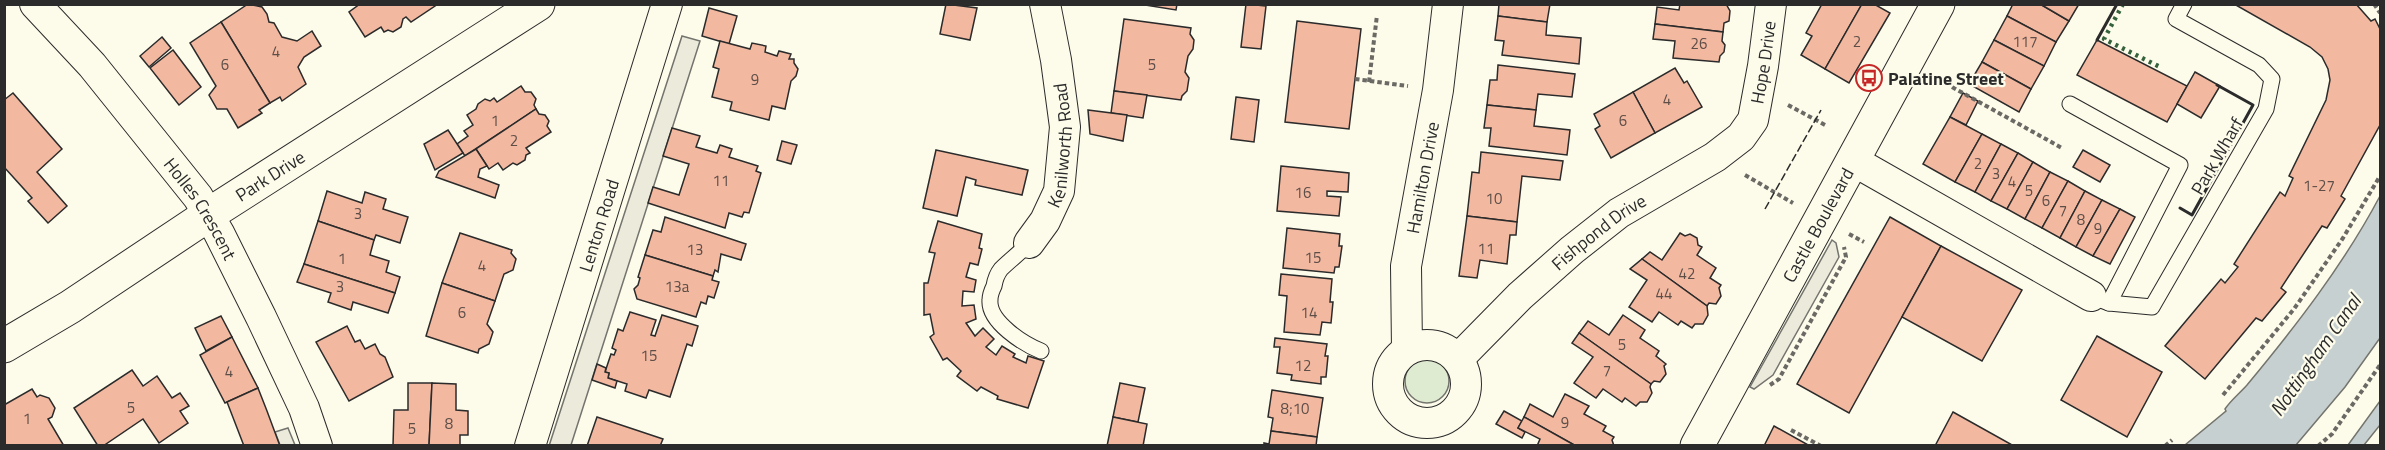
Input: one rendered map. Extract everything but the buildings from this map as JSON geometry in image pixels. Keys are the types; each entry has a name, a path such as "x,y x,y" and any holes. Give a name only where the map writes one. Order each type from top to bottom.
{"street":[{"name":"Holles Crescent","path":"35,4 92,65 198,197 225,244 304,408 317,446"},
{"name":"Park Drive","path":"4,346 70,307 208,215 538,4"},
{"name":"Lenton Road","path":"530,446 667,4"},
{"name":"Kenilworth Road","path":"1029,243 1045,221 1059,191 1065,127 1056,60 1045,4"},
{"name":"Hamilton Drive","path":"1407,350 1406,266 1438,90 1448,4"},
{"name":"Hope Drive","path":"1752,120 1771,4"},
{"name":"Castle Boulevard","path":"1697,446 1938,4"},
{"name":"Fishpond Drive","path":"1458,359 1520,296 1582,242 1620,213 1715,157 1741,137 1752,120"},
{"path":"1851,160 2100,299"},
{"path":"1428,344 1450,352 1458,359 1465,376 1463,399 1448,417 1424,434 1397,410 1388,389 1391,367 1407,350 1428,344"}],"lane":[{"name":"Park Wharf","path":"2100,299 2152,307 2266,110 2272,79 2259,65 2176,19 2184,4"},
{"path":"2070,104 2180,165 2100,299"},
{"path":"1029,243 1015,259 1001,269 996,277 990,300 991,308 999,322 1024,344 1041,351"}],"path":[{"path":"2374,4 2380,13"},
{"path":"1369,82 1377,15"},
{"path":"1355,79 1389,84"},
{"path":"1952,87 2062,148"},
{"path":"1758,90 1827,126"},
{"path":"1715,157 1786,199"},
{"path":"2223,395 2294,309 2343,238 2380,176"},
{"path":"1765,390 1779,379 1846,257"},
{"path":"2318,446 2332,434 2380,365"},
{"path":"1791,429 1821,446"},
{"path":"2165,446 2172,440"}],"green space":[{"path":"1427,359 1442,366 1449,381 1442,396 1427,403 1412,396 1405,381 1412,366"}],"shaded area":[{"path":"682,36 700,41 571,445 549,446"},
{"path":"1832,240 1836,243 1839,257 1773,375 1754,389 1750,387"},
{"path":"288,428 295,445 280,445 275,432"}],"water":[{"name":"Nottingham Canal","path":"2380,196 2380,338 2345,387 2296,445 2185,445 2226,411 2227,406 2283,340 2335,270"},
{"path":"2380,401 2380,425 2364,445 2348,445"}],"hedge":[{"path":"2123,4 2104,39 2160,67"}],"fence":[{"path":"1765,209 1821,110"}],"wall":[{"path":"2097,40 2117,4"},
{"path":"2180,208 2192,215 2253,105 2217,85"}],"place":[{"name":"Palatine Street","path":"1869,78"}]}
